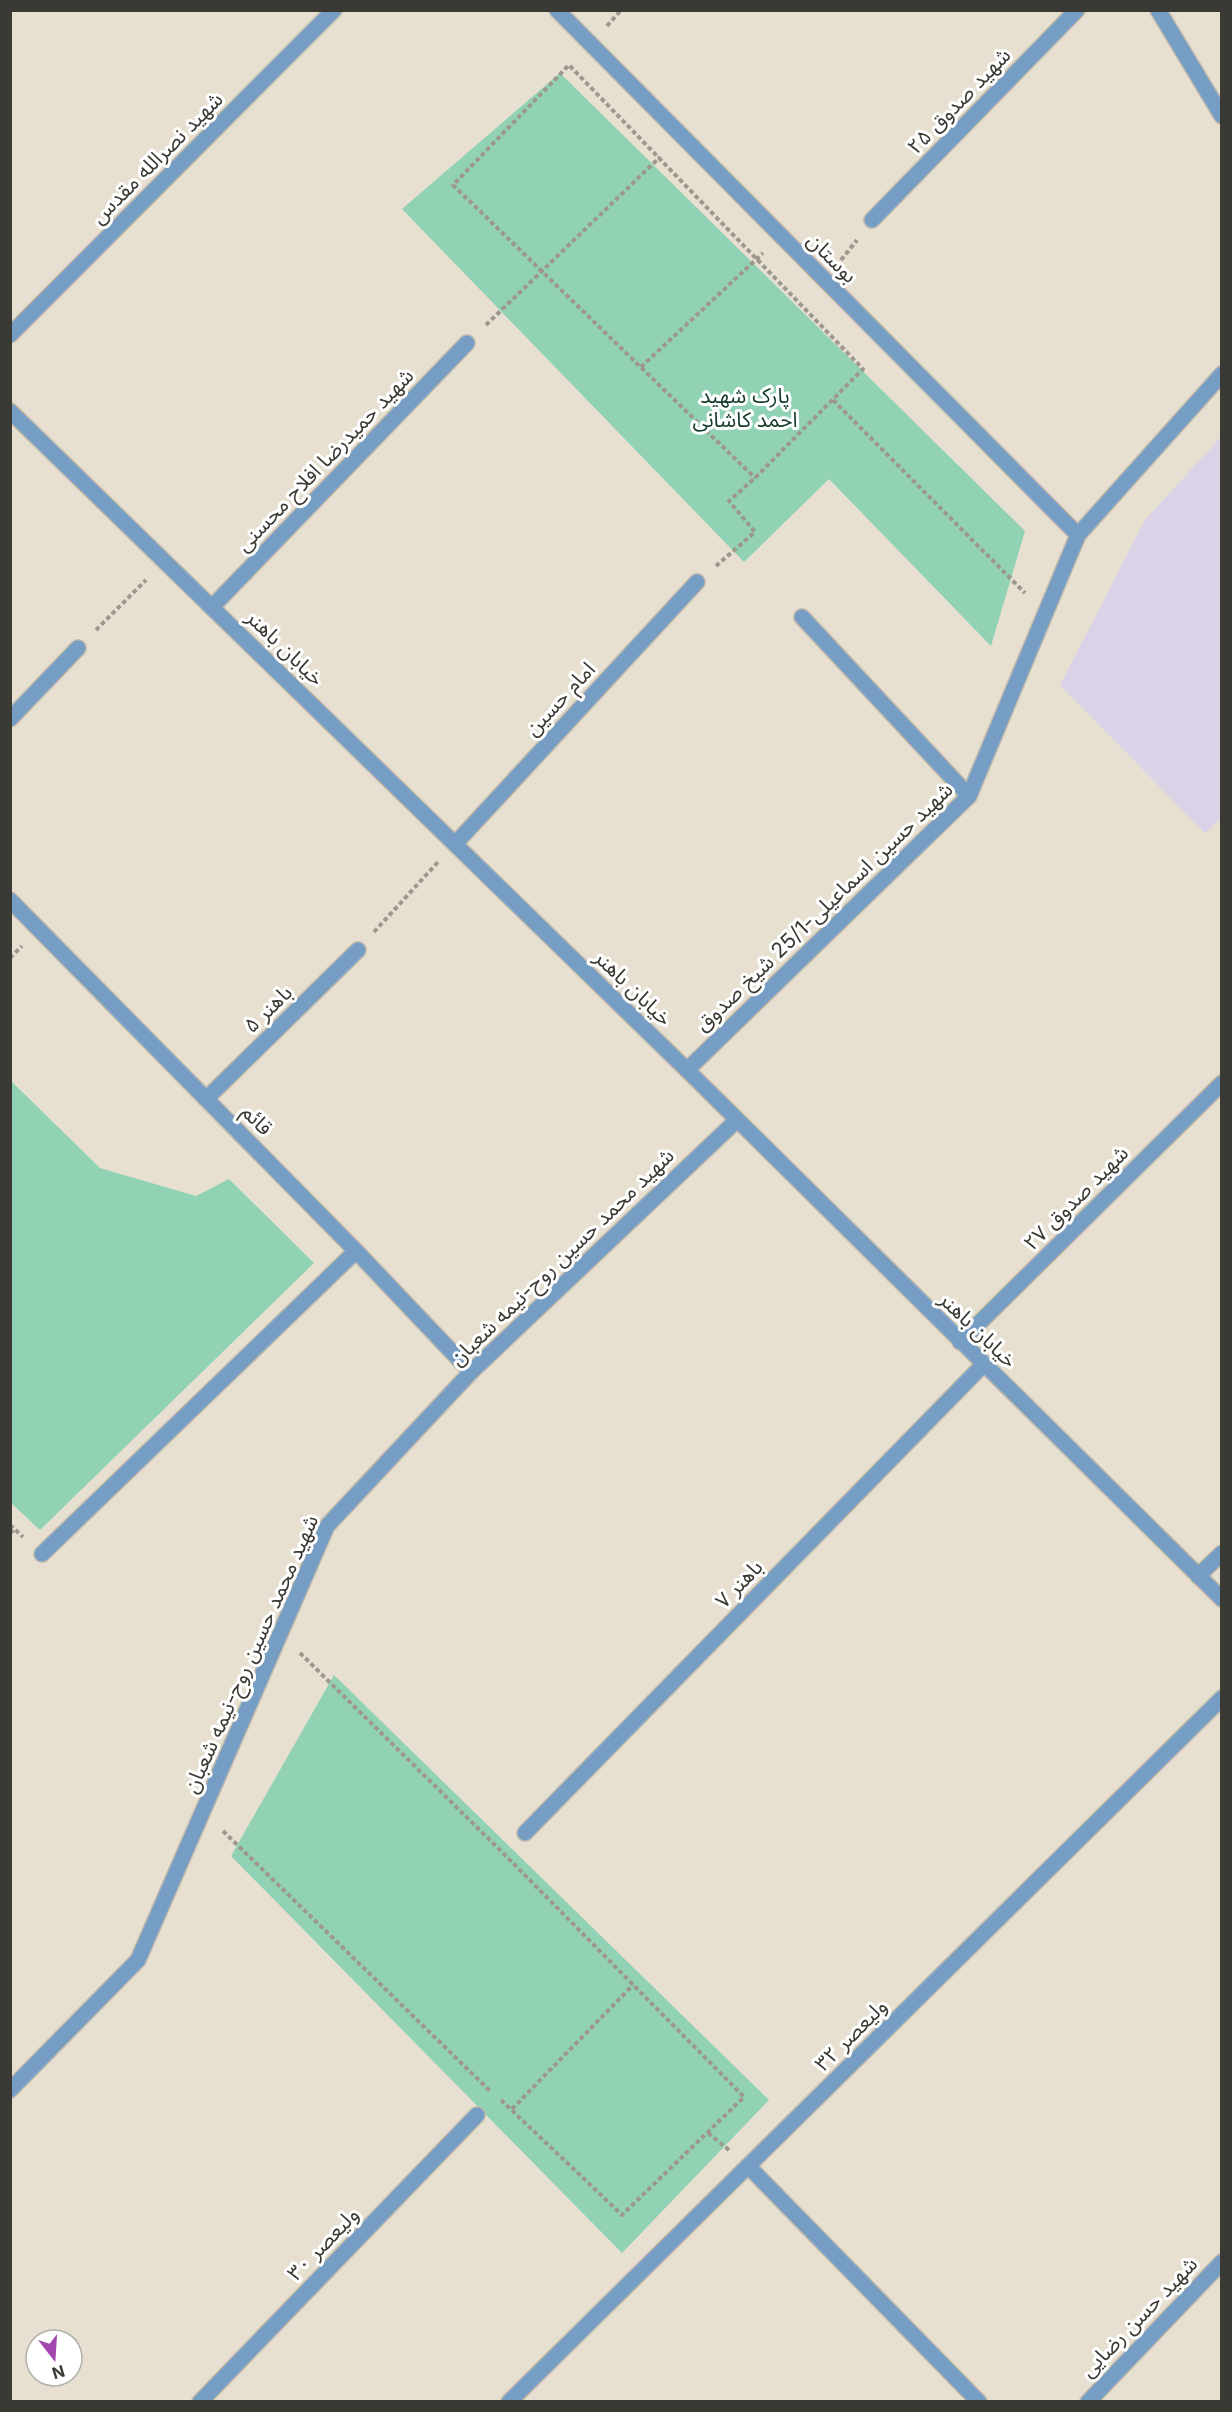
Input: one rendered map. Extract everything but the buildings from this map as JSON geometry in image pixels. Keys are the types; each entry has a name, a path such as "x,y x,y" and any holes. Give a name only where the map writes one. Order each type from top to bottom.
{"street":[{"name":"شهید نصرالله مقدس","path":"10,335 334,10"},
{"name":"بوستان","path":"557,10 1078,535"},
{"name":"شهید صدوق ۲۵","path":"872,220 1077,10"},
{"path":"1158,10 1221,116"},
{"name":"شهید حمیدرضا افلاح محسنی","path":"213,606 467,343"},
{"name":"شهید حسین اسماعیلی-25/1 شیخ صدوق","path":"687,1070 969,796 1078,535 1221,374"},
{"name":"خیابان باهنر","path":"10,411 213,606 687,1070 1221,1599"},
{"name":"امام حسین","path":"455,844 697,582"},
{"path":"802,617 969,796"},
{"path":"10,718 78,648"},
{"name":"قائم","path":"10,900 356,1251 471,1372"},
{"name":"باهنر ۵","path":"206,1099 358,950"},
{"name":"شهید صدوق ۲۷","path":"960,1342 1221,1083"},
{"name":"شهید محمد حسین روح-نیمه شعبان","path":"10,2090 138,1960 327,1526 471,1372 736,1121"},
{"path":"42,1554 356,1251"},
{"name":"باهنر ۷","path":"525,1833 984,1364"},
{"path":"1198,1576 1221,1553"},
{"name":"ولیعصر ۳۲","path":"509,2402 1221,1698"},
{"name":"ولیعصر ۳۰","path":"200,2402 477,2115"},
{"path":"748,2166 979,2402"},
{"name":"شهید حسن رضایی","path":"1088,2402 1221,2262"}],"path":[{"path":"697,582 755,532 729,501 755,478 863,369 569,64 453,185 755,478"},
{"path":"467,343 659,158 684,139"},
{"path":"824,280 872,220"},
{"path":"641,367 781,236"},
{"path":"833,400 1045,614"},
{"path":"78,648 165,560"},
{"path":"358,950 455,844"},
{"path":"10,1533 15,1529"},
{"path":"203,1811 622,2215 744,2097 503,1853 280,1634"},
{"path":"512,2109 633,1985"}],"shaded area":[{"path":"1221,437 1222,817 1205,833 1060,685 1145,520"}],"green space":[{"name":"پارک شهید احمد کاشانی","path":"560,73 1025,531 991,646 829,479 744,562 402,209"},
{"path":"10,1080 100,1168 196,1196 229,1179 314,1263 40,1530 11,1503"},
{"path":"334,1675 769,2100 622,2253 231,1856"}]}
